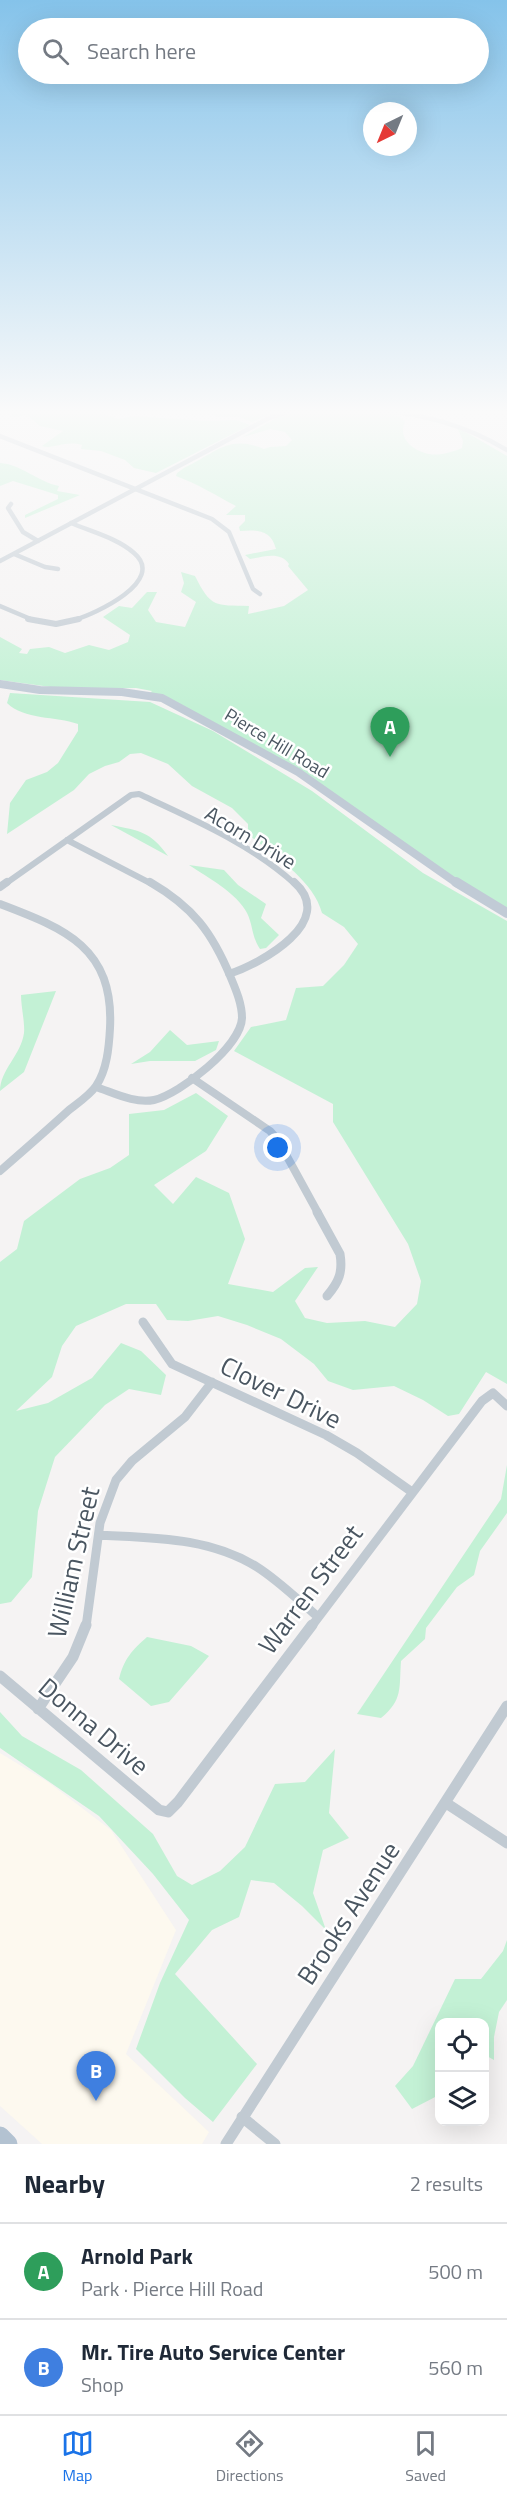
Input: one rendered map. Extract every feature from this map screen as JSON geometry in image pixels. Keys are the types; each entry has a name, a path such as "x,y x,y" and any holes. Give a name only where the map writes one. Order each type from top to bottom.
{"main road":[{"path":"0,2136 8,2144"}],"street":[{"path":"10,510 23,532 38,541"},
{"path":"0,561 96,510"},
{"path":"188,510 223,526 228,532 252,589 260,594"},
{"path":"0,606 38,622 69,623 85,619 130,592 137,584 143,573 143,566 135,553 71,523"},
{"path":"14,554 45,567 58,569"},
{"name":"Pierce Hill Road","path":"0,684 42,691 138,693 162,698 298,772 441,873 507,913"},
{"name":"Acorn Drive","path":"67,840 131,795 139,794 253,853 280,870 305,895 308,902 308,913 299,930 259,962 229,974"},
{"path":"0,887 67,840 137,876 176,899 192,912 207,929 229,974 240,1000 242,1022 239,1031 224,1050 192,1078 173,1093 153,1100 125,1097 96,1087"},
{"path":"0,904 58,926 73,935 94,957 102,971 108,990 109,1053 96,1087 0,1171"},
{"path":"192,1078 270,1131 278,1140 340,1254 343,1270 341,1279 327,1296"},
{"name":"Clover Drive","path":"143,1322 172,1364 326,1436 357,1453 412,1492"},
{"name":"William Street","path":"38,1709 69,1664 87,1623 102,1517 110,1490 121,1471 182,1421 212,1382"},
{"name":"Warren Street","path":"159,1810 168,1812 178,1802 482,1401 489,1394 497,1396 507,1406"},
{"path":"99,1535 195,1542 227,1552 257,1567 318,1617"},
{"name":"Donna Drive","path":"0,1676 159,1810"},
{"name":"Brooks Avenue","path":"226,2144 507,1706"},
{"path":"446,1803 507,1843"},
{"path":"242,2117 274,2144"}],"shaded area":[{"path":"0,1753 48,1782 111,1830 176,1930 126,2054 209,2132 202,2144 42,2144 0,2106"}],"green space":[{"path":"35,510 44,510 25,518 25,515"},
{"path":"231,510 507,510 507,913 315,783 149,694 152,691 136,688 65,689 0,680 0,637 22,649 19,653 27,654 30,649 49,647 65,653 89,645 109,650 128,642 130,635 103,617 119,606 132,608 147,592 157,592 148,610 156,622 185,627 196,602 181,592 184,583 181,572 195,576 205,594 215,603 249,606 248,614 284,606 308,590 281,557 250,559 245,555 276,549 274,542 262,532 240,531 239,527 245,521 245,515 226,515"},
{"path":"10,693 150,702 213,731 312,791 423,873 507,921 507,1384 486,1372 459,1414 448,1416 423,1400 394,1386 353,1390 328,1381 314,1364 281,1339 247,1325 218,1316 188,1321 167,1320 156,1304 126,1304 76,1326 62,1346 52,1377 16,1411 48,1403 92,1378 121,1343 141,1351 166,1375 161,1395 129,1389 105,1405 55,1457 38,1511 32,1577 11,1602 0,1604 0,1262 17,1249 24,1221 80,1179 110,1168 129,1155 129,1114 164,1110 196,1093 228,1116 206,1151 154,1185 173,1204 196,1177 229,1193 245,1239 228,1284 273,1292 305,1268 318,1267 295,1301 305,1318 327,1323 365,1321 395,1327 417,1304 421,1281 408,1244 333,1122 333,1104 234,1051 251,1027 286,1020 296,988 323,986 344,965 358,944 344,927 322,913 310,889 291,869 248,834 248,824 232,808 192,786 168,764 141,753 130,754 119,762 89,774 74,790 7,834 10,803 26,780 47,772 58,763 78,731 78,724 31,715 14,708 7,703"},
{"path":"111,825 144,833 156,841 168,856"},
{"path":"189,865 224,870 238,885 266,904 261,918 279,935 266,948 260,949 247,913 242,906 221,886"},
{"path":"56,991 24,1072 0,1091 3,1076 19,1048 24,1033 21,995"},
{"path":"170,1030 187,1045 219,1041 216,1050 195,1061 150,1061 131,1064 150,1052"},
{"path":"507,1465 507,1513 480,1551 474,1575 457,1587 426,1628 425,1639 401,1661 400,1686 396,1699 388,1711 381,1718 357,1714 501,1499"},
{"path":"147,1637 191,1646 209,1656 169,1702 151,1706 119,1679 129,1655"},
{"path":"0,1712 22,1736 81,1770 153,1834 177,1876 192,1885 220,1871 245,1847 275,1784 305,1782 335,1749 329,1813 349,1838 323,1850 313,1893 326,1930 274,1883 251,1880 239,1917 212,1930 175,1974 257,2064 213,2122 185,2098 136,2049 160,1983 189,1920 153,1874 99,1816 0,1748"},
{"path":"507,1940 507,2000 499,2012 494,2037 494,2060 489,2057 489,2018 436,2018 455,1979 481,1979 503,1951"},
{"path":"435,2020 435,2097 412,2109 395,2086 413,2066"}],"place":[{"name":"Arnold Park","path":"390,757"},
{"name":"Mr. Tire Auto Service Center","path":"96,2101"}]}
